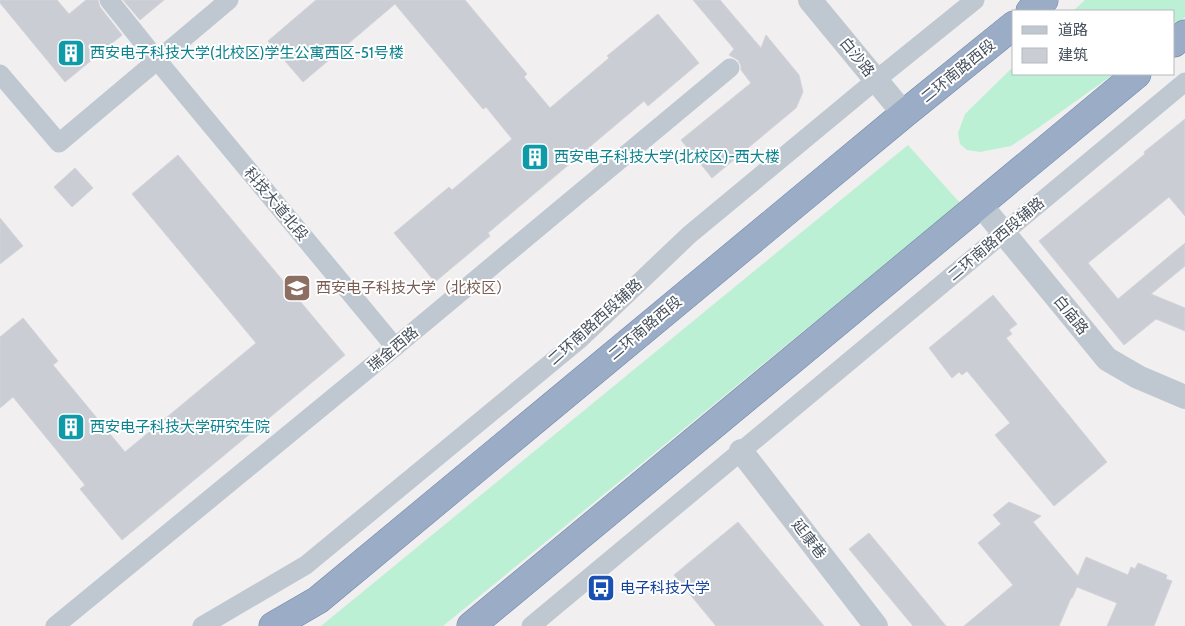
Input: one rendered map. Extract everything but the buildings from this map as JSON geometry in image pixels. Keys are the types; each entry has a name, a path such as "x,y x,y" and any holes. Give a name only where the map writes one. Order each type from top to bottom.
{"highway":[{"path":"1031,10 1044,0"},
{"name":"二环南路西段","path":"273,626 318,600 1012,27"},
{"path":"1175,42 1185,34"},
{"path":"471,626 1136,75"}],"street":[{"name":"科技大道北段","path":"109,0 395,347"},
{"path":"0,74 59,143 229,0"},
{"name":"白沙路","path":"810,0 904,114"},
{"name":"二环南路西段辅路","path":"202,626 306,565 580,339 689,235 975,0"},
{"name":"瑞金西路","path":"55,626 395,347 730,68"},
{"name":"二环南路西段辅路","path":"531,626 1185,82"},
{"name":"白庙路","path":"980,204 1107,359 1138,378 1185,397"},
{"name":"延康巷","path":"741,451 876,626"}],"green space":[{"path":"1085,0 1185,0 1185,17 1175,25 1175,10 1074,10"},
{"path":"1012,68 1012,75 1113,75 1011,146 980,152 967,150 960,144 958,133 965,114"},
{"path":"908,145 960,203 443,626 321,626"}],"place":[{"name":"西安电子科技大学(北校区)学生公寓西区-51号楼","path":"71,53"},
{"name":"西安电子科技大学(北校区)-西大楼","path":"535,157"},
{"name":"西安电子科技大学（北校区）","path":"297,288"},
{"name":"西安电子科技大学研究生院","path":"71,427"},
{"name":"电子科技大学","path":"601,588"}]}
